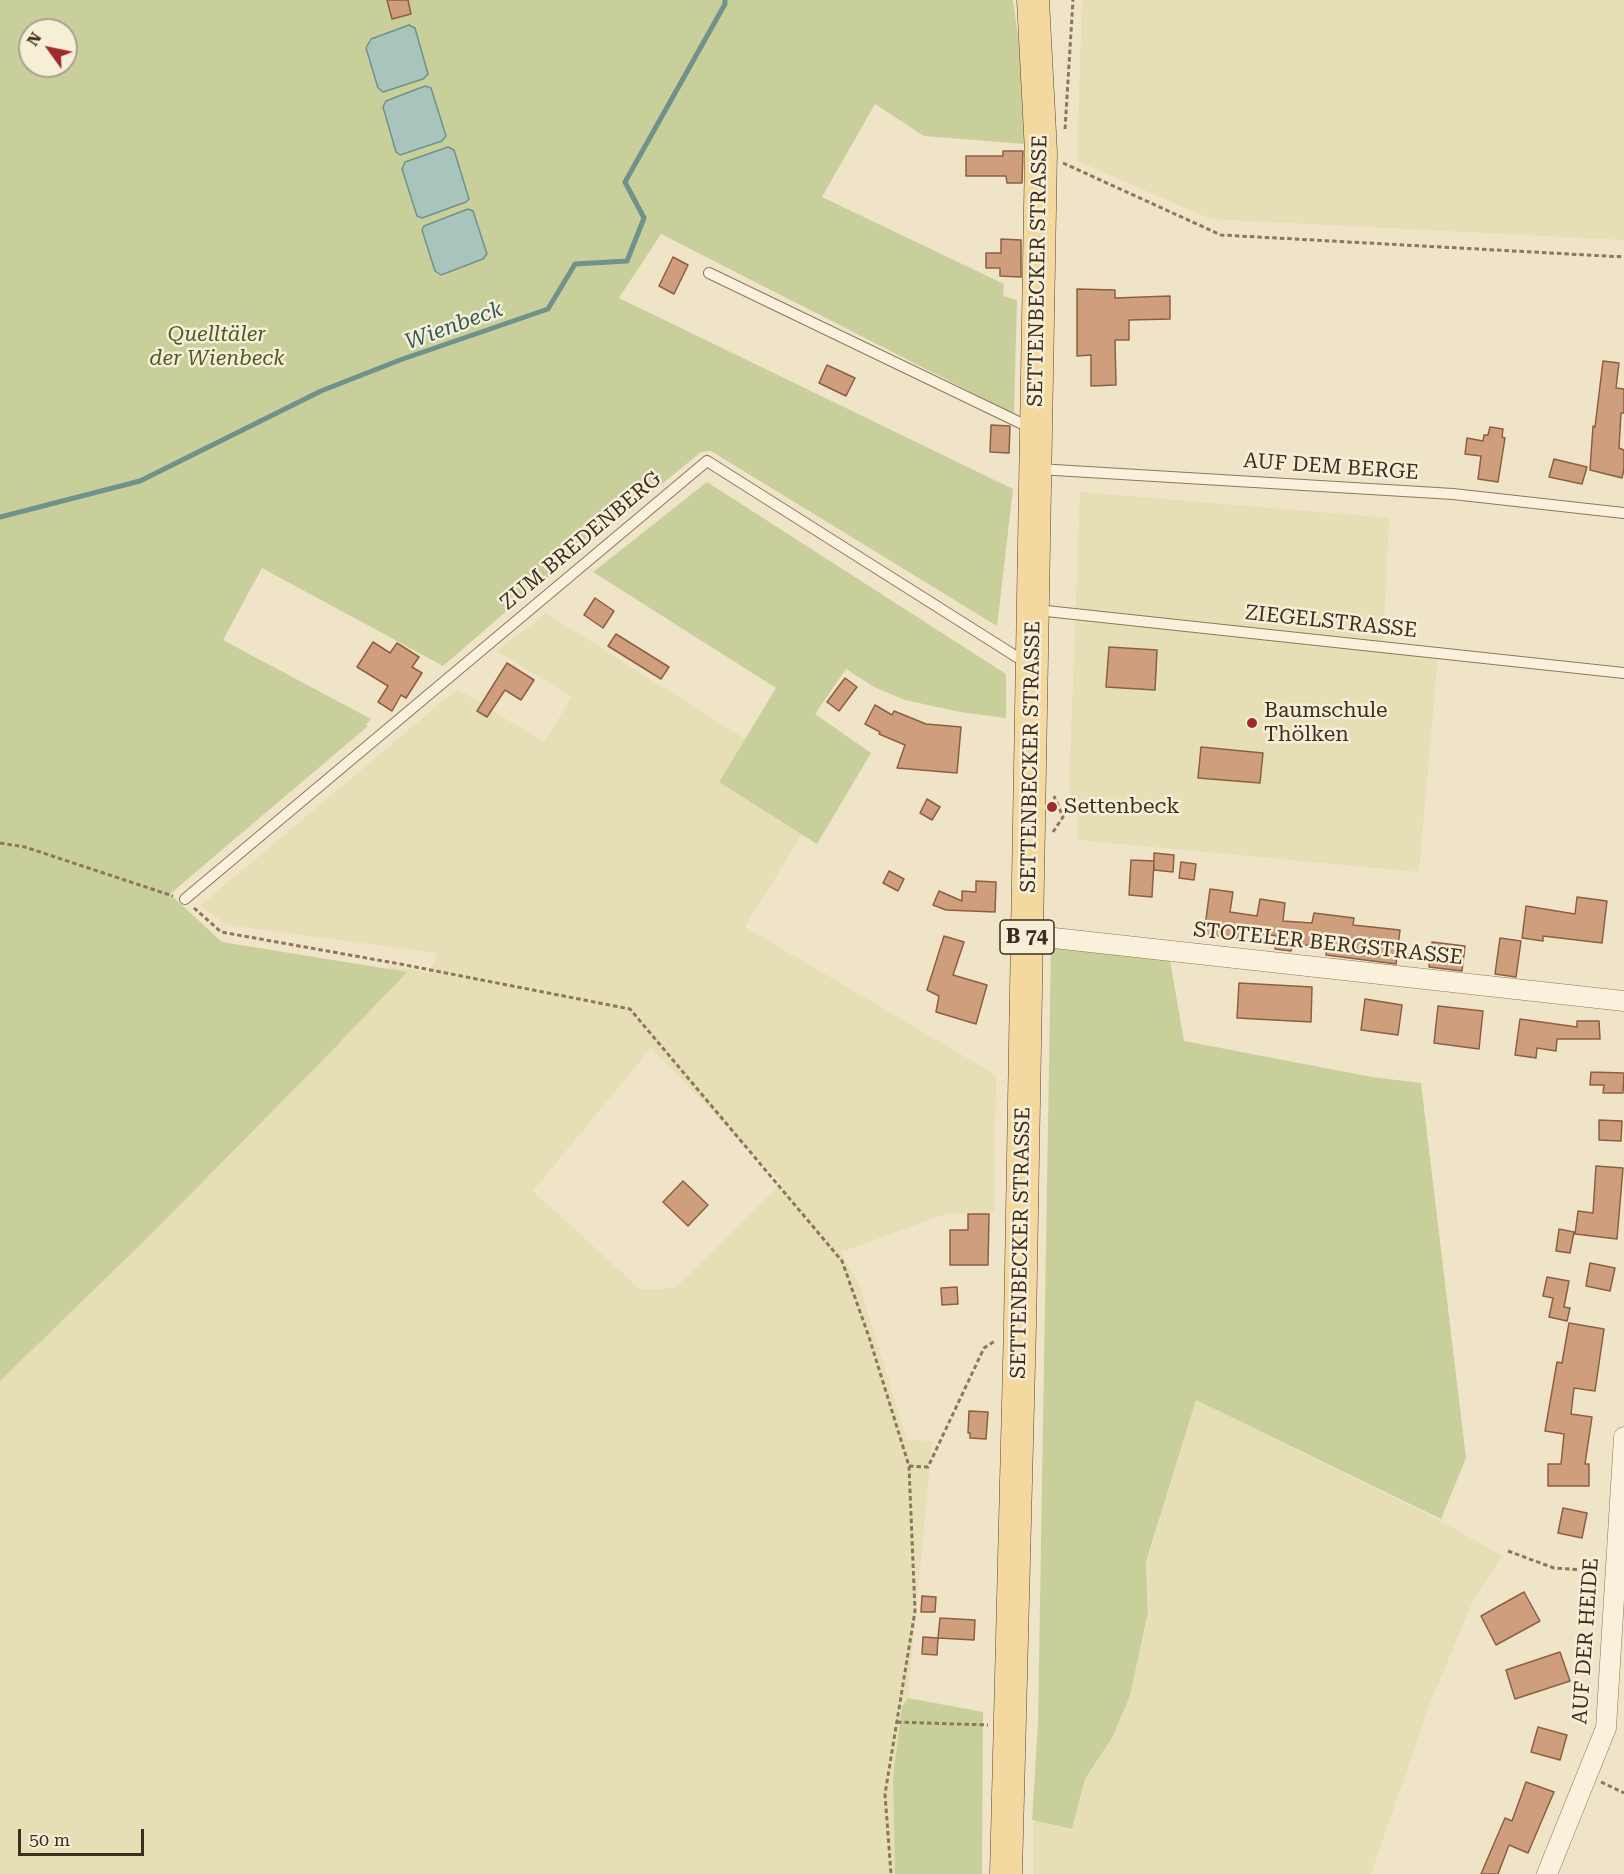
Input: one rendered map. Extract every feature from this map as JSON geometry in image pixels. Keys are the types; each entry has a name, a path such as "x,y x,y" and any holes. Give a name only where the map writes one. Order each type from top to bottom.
{"main road":[{"name":"SETTENBECKER STRASSE","path":"1006,1874 1020,1325 1037,431 1041,152 1033,0"}],"street":[{"name":"STOTELER BERGSTRASSE","path":"1027,935 1624,1001"},
{"name":"AUF DER HEIDE","path":"1547,1874 1606,1728 1624,1437"},
{"path":"1606,1728 1624,1719"}],"lane":[{"path":"710,273 1037,431"},
{"name":"ZUM BREDENBERG","path":"184,899 707,461 1032,667"},
{"name":"AUF DEM BERGE","path":"1036,469 1441,494 1624,513"},
{"name":"ZIEGELSTRASSE","path":"1034,609 1624,673"}],"path":[{"path":"1041,152 1221,235 1624,257"},
{"path":"0,843 25,847 184,899 221,932 630,1009 842,1261 869,1337 909,1466 915,1611 885,1794 891,1874"},
{"path":"909,1466 928,1467 984,1348 1020,1325"},
{"path":"1508,1551 1554,1568 1616,1572"},
{"path":"897,1722 992,1725"},
{"path":"1587,1776 1624,1792"}],"shaded area":[{"path":"1082,0 1624,0 1624,240 1211,219 1077,161"},
{"name":"Baumschule Thölken","path":"1080,492 1389,518 1383,644 1438,655 1419,872 1078,840 1076,810 1069,791"},
{"path":"546,613 745,739 720,782 802,834 745,927 996,1075 994,1213 946,1214 841,1252 859,1284 907,1440 932,1441 908,1698 902,1707 893,1776 895,1874 0,1874 0,1317 37,1325 391,965 428,973 438,953 227,925 200,906 457,689 544,742 572,697 497,651","holes":["651,1048 782,1183 675,1288 641,1290 533,1191"]},
{"path":"1196,1400 1441,1521 1502,1556 1473,1601 1431,1701 1371,1874 1033,1874 1033,1820 1072,1830 1085,1780 1112,1738 1130,1696 1149,1612 1147,1562"}],"green space":[{"name":"Quelltäler der Wienbeck","path":"0,0 1013,0 1019,44 1025,144 924,136 875,104 822,197 1004,284 1003,296 1017,300 1014,414 661,234 619,298 1013,489 997,626 711,451 701,452 443,666 262,568 223,640 371,719 366,724 368,726 170,894 222,942 407,972 145,1240 0,1381"},
{"path":"707,482 1006,674 1006,718 960,712 905,700 874,687 846,669 815,714 871,753 817,844 719,782 776,688 593,572"},
{"path":"1051,944 1170,961 1184,1041 1372,1077 1421,1083 1466,1458 1441,1519 1196,1400 1146,1562 1148,1613 1130,1696 1112,1738 1085,1779 1072,1829 1032,1820 1038,1722"},
{"path":"908,1698 983,1712 982,1874 895,1874 893,1776 902,1707"}],"water":[{"path":"409,25 415,28 428,74 423,79 383,92 378,88 366,48 371,39"},
{"path":"425,86 431,88 446,136 442,141 400,155 396,152 383,107 386,101"},
{"path":"448,147 454,150 469,199 422,218 417,216 402,169 405,162"},
{"path":"468,209 473,211 487,254 483,259 441,275 435,271 422,230 424,226"}],"building":[{"path":"387,0 408,0 411,14 392,19"},
{"path":"1003,151 1023,151 1022,183 1007,183 1006,176 966,176 966,156 1003,156"},
{"path":"1001,239 1021,240 1021,277 1000,276 1000,268 986,268 986,253 1001,253"},
{"path":"673,257 688,265 674,294 659,286"},
{"path":"1077,289 1115,290 1115,298 1170,296 1170,319 1129,320 1129,340 1115,340 1116,385 1091,386 1091,355 1077,356"},
{"path":"1603,361 1619,363 1616,388 1624,389 1624,413 1621,413 1619,448 1624,450 1622,478 1590,470 1593,426 1595,427"},
{"path":"827,365 855,378 846,396 819,383"},
{"path":"991,425 1010,426 1009,453 990,452"},
{"path":"1490,427 1503,429 1502,437 1505,438 1498,482 1478,479 1481,456 1465,454 1467,438 1483,441"},
{"path":"1554,459 1587,467 1582,484 1549,477"},
{"path":"595,598 614,611 603,628 584,615"},
{"path":"616,634 669,667 661,679 608,646"},
{"path":"373,642 390,653 397,643 419,657 412,667 422,673 406,698 401,695 392,711 378,702 388,686 357,667"},
{"path":"1109,647 1157,650 1155,690 1106,687"},
{"path":"507,663 534,680 521,700 505,690 487,717 477,711"},
{"path":"845,678 857,687 839,711 827,702"},
{"path":"875,705 892,715 894,711 926,724 961,727 957,773 897,768 905,745 879,734 880,732 865,724"},
{"path":"1201,747 1263,753 1260,783 1198,778"},
{"path":"927,799 940,807 932,820 920,813"},
{"path":"1154,853 1174,855 1173,872 1154,870"},
{"path":"1131,860 1154,861 1152,897 1129,895"},
{"path":"1181,862 1196,864 1194,880 1179,878"},
{"path":"889,871 904,879 898,891 883,883"},
{"path":"976,881 996,882 995,912 946,910 933,905 939,891 962,901 962,891 976,892"},
{"path":"1210,889 1233,892 1230,912 1257,916 1260,899 1285,903 1283,921 1312,923 1314,913 1354,918 1353,925 1400,930 1396,964 1326,955 1327,947 1292,944 1291,951 1275,949 1277,936 1243,931 1241,939 1204,934"},
{"path":"1577,897 1607,901 1602,943 1543,936 1543,941 1522,938 1526,906 1575,914"},
{"path":"944,936 964,942 953,975 987,985 976,1024 936,1012 939,996 927,990"},
{"path":"1500,938 1521,941 1516,977 1495,974"},
{"path":"1432,942 1465,946 1462,971 1429,967"},
{"path":"1239,983 1312,987 1311,1022 1237,1018"},
{"path":"1365,999 1402,1005 1398,1035 1361,1030"},
{"path":"1438,1006 1483,1011 1479,1049 1434,1043"},
{"path":"1520,1019 1577,1027 1577,1021 1599,1021 1600,1039 1557,1039 1556,1051 1537,1048 1536,1058 1515,1055"},
{"path":"1591,1072 1624,1073 1623,1093 1603,1093 1604,1085 1590,1085"},
{"path":"1599,1120 1622,1121 1621,1141 1599,1140"},
{"path":"1596,1166 1623,1168 1617,1239 1575,1234 1578,1211 1593,1213"},
{"path":"683,1181 708,1205 688,1226 663,1202"},
{"path":"968,1214 989,1214 988,1265 950,1265 950,1230 968,1230"},
{"path":"1559,1229 1574,1232 1570,1253 1556,1251"},
{"path":"1590,1263 1615,1268 1610,1291 1586,1286"},
{"path":"1547,1277 1569,1281 1564,1307 1570,1308 1567,1321 1549,1317 1553,1298 1543,1296"},
{"path":"957,1287 958,1304 942,1305 941,1288"},
{"path":"1569,1323 1604,1329 1595,1391 1574,1388 1571,1414 1592,1417 1585,1464 1589,1464 1589,1486 1548,1486 1548,1464 1561,1464 1564,1434 1545,1431 1557,1362 1562,1363"},
{"path":"969,1411 988,1412 986,1439 970,1438 970,1433 968,1433"},
{"path":"1563,1508 1587,1513 1582,1538 1558,1533"},
{"path":"1524,1592 1540,1621 1496,1645 1481,1616"},
{"path":"922,1596 936,1597 935,1612 921,1612"},
{"path":"940,1618 975,1620 974,1640 938,1638"},
{"path":"923,1637 938,1638 937,1655 922,1654"},
{"path":"1560,1652 1570,1681 1515,1699 1506,1670"},
{"path":"1538,1727 1567,1735 1560,1760 1531,1752"},
{"path":"1526,1782 1554,1792 1528,1853 1509,1845 1498,1874 1481,1874 1505,1818 1512,1821"}],"waterway":[{"name":"Wienbeck","path":"0,517 140,481 321,391 400,360 548,309 575,264 627,261 644,218 625,182 725,4 725,0"}],"place":[{"name":"Baumschule Thölken","path":"1252,723"},
{"name":"Settenbeck","path":"1052,807"}]}
